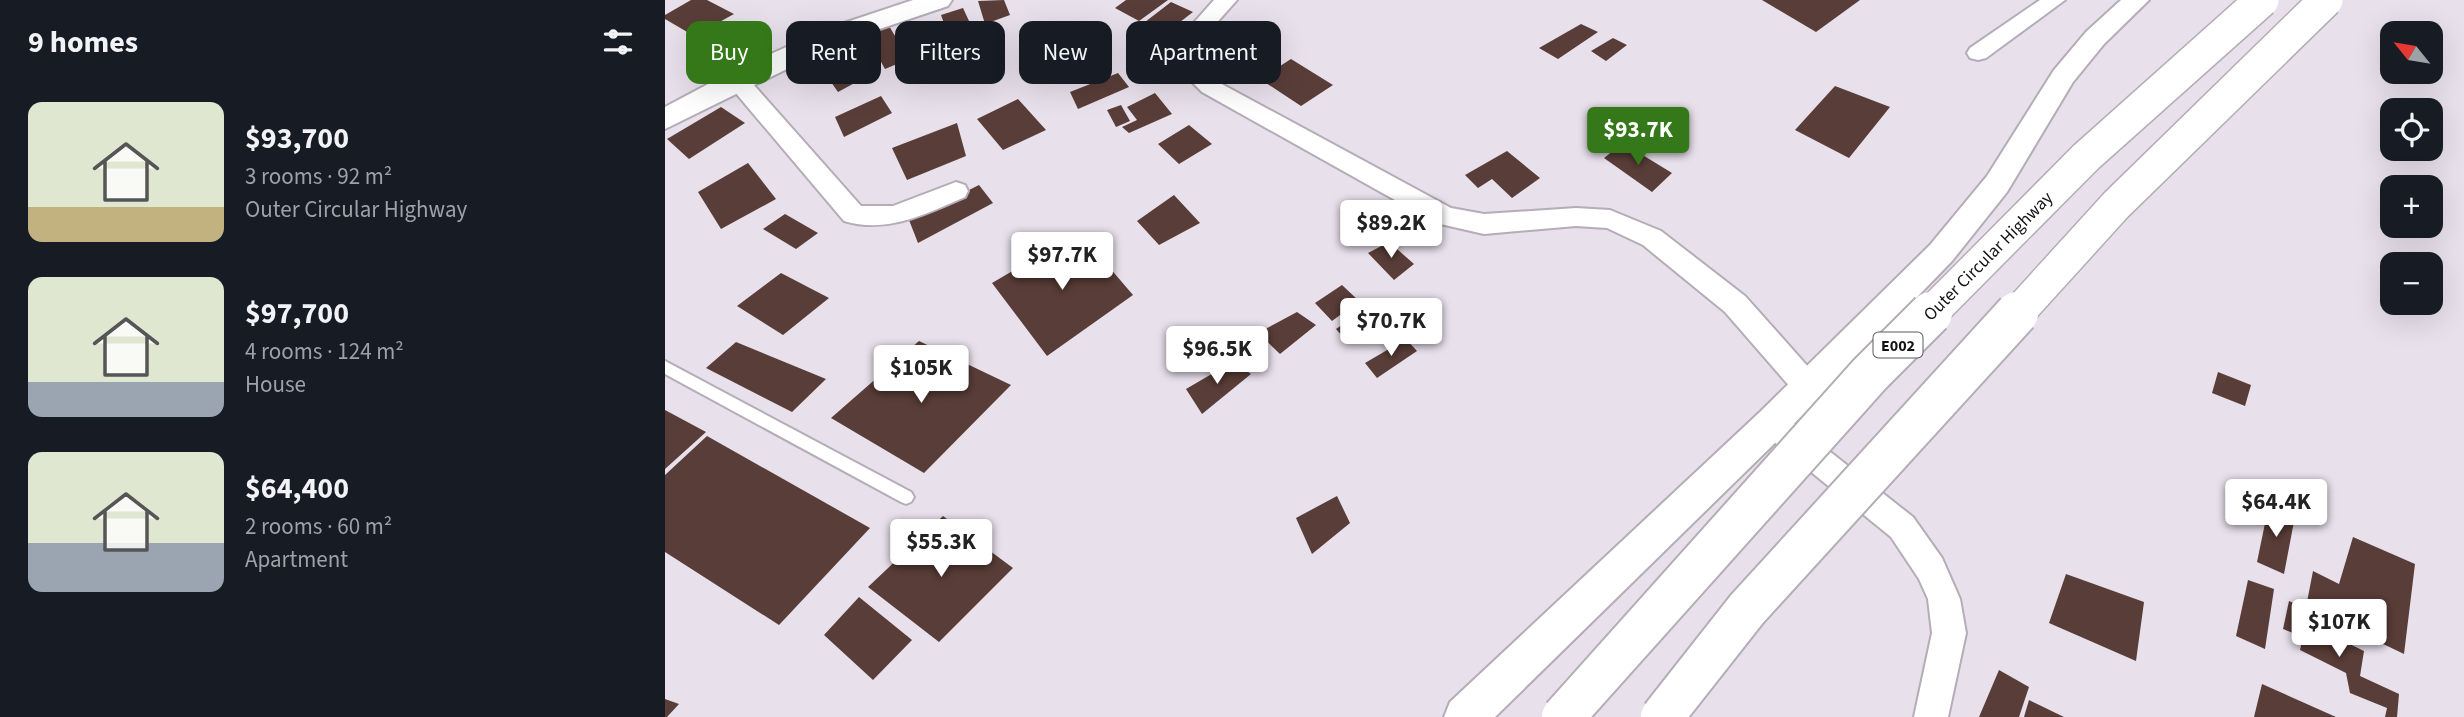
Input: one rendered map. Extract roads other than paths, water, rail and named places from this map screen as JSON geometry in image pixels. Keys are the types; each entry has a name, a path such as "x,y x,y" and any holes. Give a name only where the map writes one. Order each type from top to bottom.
{"highway":[{"name":"Outer Circular Highway","path":"1563,717 1870,374 2086,157 2262,0"},
{"path":"1662,717 1747,609 2116,205 2326,0"}],"street":[{"path":"772,64 835,35 939,0"},
{"path":"1226,0 1185,45 1187,66 1210,88 1445,216 1484,224 1576,217 1610,219 1652,238 1735,304 1808,387"},
{"path":"1978,53 2054,0"},
{"path":"1465,717 1772,424 1941,253 1997,184 2063,76 2095,38 2136,0"},
{"path":"665,119 730,84"},
{"path":"740,84 853,214 871,220 891,216 956,191"},
{"path":"1772,424 1902,527 1931,569 1944,599 1949,633 1931,717"}],"lane":[{"path":"665,367 906,497"}]}
